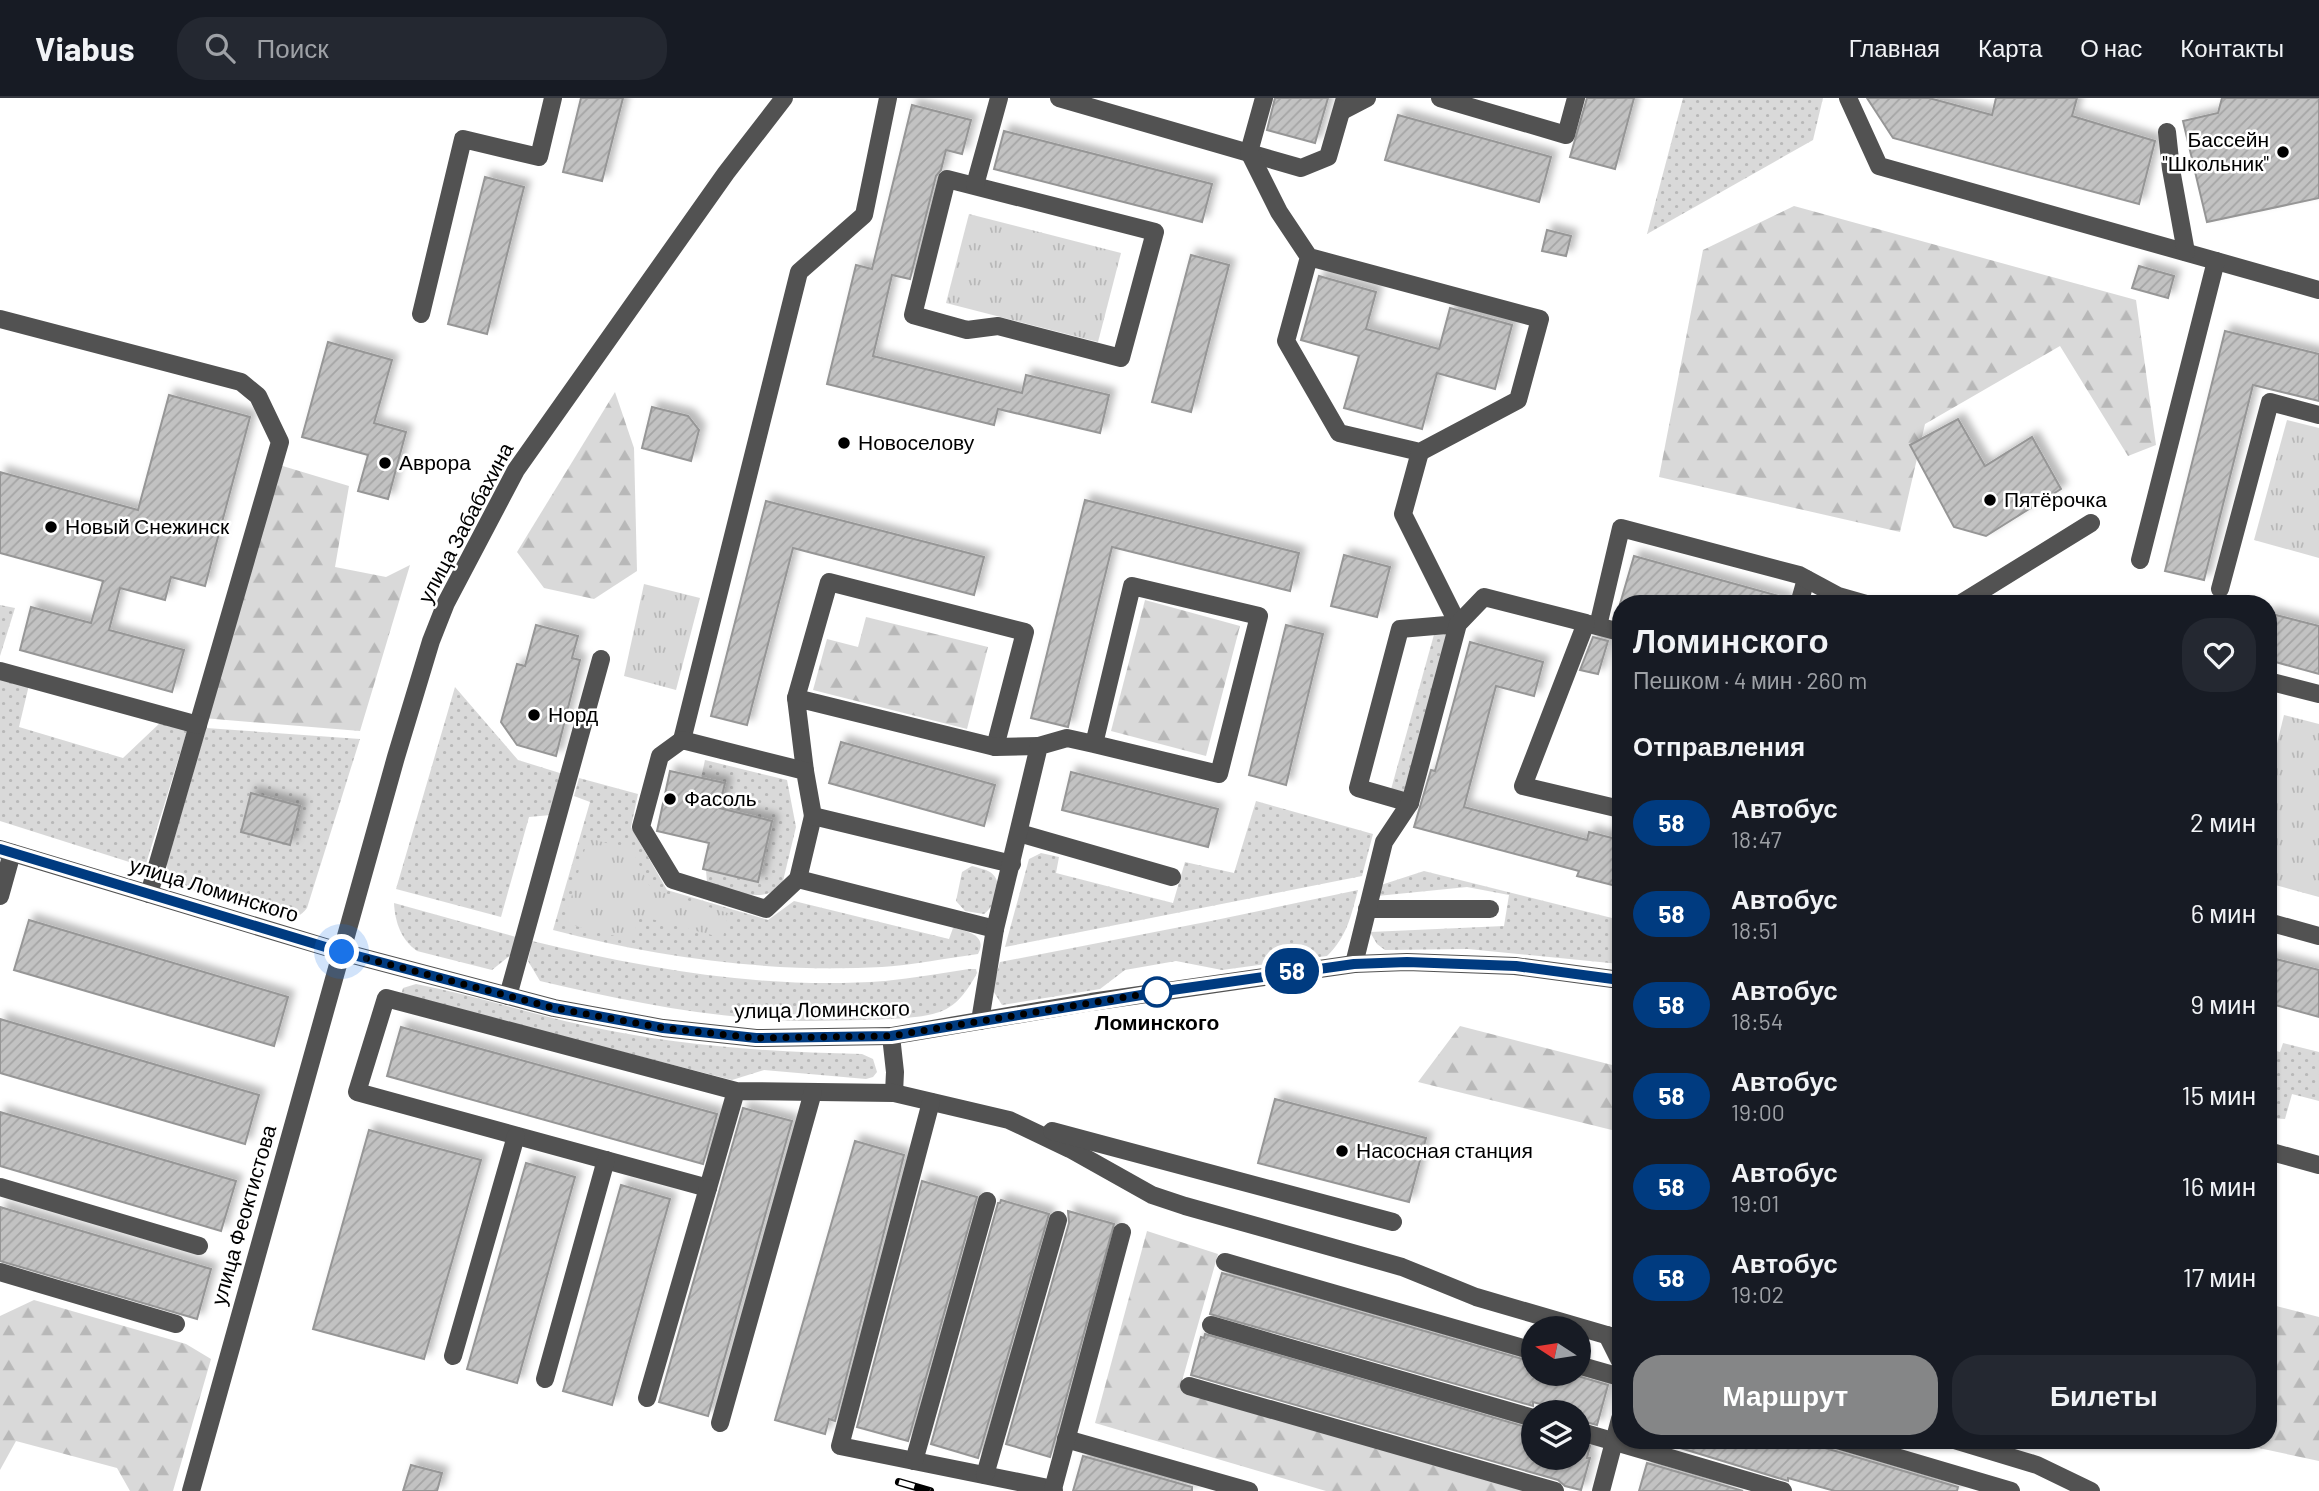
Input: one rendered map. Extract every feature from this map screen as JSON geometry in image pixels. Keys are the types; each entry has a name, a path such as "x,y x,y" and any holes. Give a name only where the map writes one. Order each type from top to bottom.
{"street":[{"path":"421,314 463,139 539,157 553,98"},
{"name":"улица Забабахина","path":"342,952 431,641 463,570 516,470 718,185 784,98"},
{"path":"888,98 864,215 799,272 682,740 660,756 641,827 673,880 766,909 798,879 813,816 796,698 829,582 1025,632 995,747"},
{"path":"975,185 999,98"},
{"path":"1059,98 1301,168 1328,157 1343,105 1367,98"},
{"path":"1264,98 1249,152 1279,212 1309,257 1540,319 1518,400 1420,452 1339,433 1286,341 1309,257"},
{"path":"1440,98 1566,135 1576,98"},
{"path":"1848,98 1880,166 2319,290"},
{"path":"2167,132 2186,252"},
{"path":"947,179 975,185 1155,233 1121,358 998,326 967,330 913,315 947,179"},
{"path":"2140,560 2216,261"},
{"path":"0,319 241,382 258,396 280,442 149,894"},
{"path":"2220,589 2270,402 2319,415"},
{"path":"1420,452 1403,514 1458,624"},
{"path":"1975,595 2091,523"},
{"path":"1612,807 1524,786 1592,624 1621,528 1799,575 1836,595"},
{"path":"1802,595 1806,579"},
{"path":"796,698 995,747 1040,746 1067,738 1219,774 1259,616 1132,586 1094,744"},
{"path":"1354,964 1384,842 1410,803 1458,624 1484,597 1612,630"},
{"path":"1410,803 1358,788 1400,629 1458,624"},
{"path":"508,996 601,659"},
{"path":"0,671 198,725"},
{"path":"2277,683 2319,694"},
{"path":"682,740 805,771"},
{"path":"980,1021 995,929 1040,746"},
{"path":"813,816 1012,864"},
{"path":"1019,833 1172,877"},
{"path":"0,896 6,851"},
{"name":"улица Ломинского","path":"6,851 342,952 554,1008 663,1028 756,1038 891,1036 1280,973 1354,964 1407,962 1516,966 1612,979"},
{"path":"798,879 995,929"},
{"path":"1367,909 1490,909"},
{"path":"2277,924 2319,936"},
{"name":"улица Феоктистова","path":"191,1491 342,952"},
{"path":"708,1188 358,1092 386,998 736,1091 894,1093 931,1101 1393,1222"},
{"path":"891,1036 895,1072 894,1093"},
{"path":"647,1398 736,1091"},
{"path":"720,1423 813,1092"},
{"path":"931,1101 840,1446 1053,1490 1122,1232"},
{"path":"1009,1120 1070,1149 1152,1195 1402,1267 1524,1316"},
{"path":"453,1356 516,1136"},
{"path":"2277,1153 2319,1165"},
{"path":"545,1378 606,1160"},
{"path":"0,1187 199,1246"},
{"path":"914,1461 987,1201"},
{"path":"985,1475 1058,1220"},
{"path":"1226,1262 1521,1348"},
{"path":"0,1272 176,1324"},
{"path":"1211,1325 1521,1415"},
{"path":"1591,1332 1612,1337"},
{"path":"1591,1368 1612,1375"},
{"path":"1189,1386 1555,1491"},
{"path":"1591,1435 1612,1441"},
{"path":"1066,1438 1249,1491"},
{"path":"1601,1491 1613,1449"},
{"path":"1639,1449 1783,1491"},
{"path":"1869,1449 2011,1491"},
{"path":"1984,1449 2037,1465 2091,1491"}],"green space":[{"path":"1683,98 1823,98 1813,140 1647,234"},
{"path":"1794,206 2136,300 2156,445 2128,456 2060,346 1925,424 1900,532 1659,477 1703,250"},
{"path":"969,214 1121,253 1098,342 946,303"},
{"path":"615,392 634,448 637,571 594,599 544,588 517,552"},
{"path":"2287,420 2319,428 2319,558 2254,540"},
{"path":"276,464 349,486 335,567 386,577 410,565 360,731 203,718"},
{"path":"644,584 700,598 676,690 624,676"},
{"path":"1145,600 1240,626 1206,756 1111,731"},
{"path":"0,605 15,608 0,656"},
{"path":"866,617 988,647 967,729 813,690 827,639 858,647"},
{"path":"1451,629 1406,797 1390,793 1435,631"},
{"path":"0,676 29,685 19,727 123,758 162,721 188,728 145,867 0,821"},
{"path":"455,687 518,760 563,774 551,815 529,817 501,917 396,889"},
{"path":"2284,715 2319,724 2319,897 2277,885 2277,743"},
{"path":"206,728 360,739 307,908 298,916 285,918 176,885 170,878 167,863"},
{"path":"705,760 787,780 796,827 783,881 768,894 748,894 707,883 706,870 758,882 772,821 719,808 725,784 701,778"},
{"path":"579,778 638,794 631,827 667,890 768,920 794,901 949,939 953,928 978,938 978,954 882,967 799,968 675,956 553,930 590,802 574,796"},
{"path":"1256,801 1373,834 1362,876 1005,947 1029,859 1041,853 1059,857 1056,873 1173,903 1185,862 1234,873"},
{"path":"588,838 632,850 651,889 728,913 723,938 640,916 631,940 564,923"},
{"path":"972,866 990,872 997,882 995,899 984,914 965,911 956,901 962,872"},
{"path":"1424,871 1612,918 1612,963 1468,949 1385,950 1377,944 1370,932 1504,926 1509,895 1467,887 1377,896 1381,885"},
{"path":"1358,890 1344,934 1327,956 1222,970 1176,961 1125,970 1100,989 1002,1005 992,989 1000,962"},
{"path":"394,903 516,937 512,954 492,970 417,951 407,942 400,930"},
{"path":"532,941 663,968 751,980 840,983 885,981 969,969 976,969 977,973 955,1003 943,1011 928,1015 848,1020 764,1019 671,1008 540,981 528,961"},
{"path":"416,984 566,1021 655,1039 759,1050 862,1054 873,1059 877,1072 866,1079 764,1070 732,1080 401,995 403,988"},
{"path":"1460,1026 1612,1065 1612,1130 1418,1082"},
{"path":"2283,1043 2319,1052 2319,1101 2292,1094 2285,1119 2277,1119 2277,1051 2280,1052"},
{"path":"1147,1231 1218,1254 1180,1388 1526,1491 1326,1491 1095,1423"},
{"path":"34,1300 186,1344 211,1359 173,1491 130,1491 117,1468 16,1441 0,1470 0,1316"},
{"path":"2277,1306 2319,1317 2319,1461 2263,1449 2277,1449"}],"building":[{"path":"581,98 623,98 602,181 563,172"},
{"path":"1275,98 1328,98 1315,143 1267,130"},
{"path":"1587,98 1634,98 1615,169 1570,157"},
{"path":"1867,98 1929,98 1992,115 1996,98 2077,98 2072,116 2155,141 2139,204 1893,138"},
{"path":"2222,98 2319,98 2319,198 2207,222 2183,121 2218,113"},
{"path":"912,105 971,120 962,154 946,150 941,170 936,176 910,279 892,275 873,356 1022,393 1026,375 1109,395 1100,433 998,409 994,425 827,384 856,265 872,269"},
{"path":"1398,115 1551,157 1539,202 1385,160"},
{"path":"1004,131 1212,184 1202,222 994,169"},
{"path":"485,177 524,187 487,334 448,324"},
{"path":"1547,230 1571,236 1566,256 1542,251"},
{"path":"1191,255 1229,265 1191,412 1152,402"},
{"path":"2139,266 2174,276 2168,298 2132,288"},
{"path":"1319,276 1376,292 1366,329 1439,349 1450,308 1512,325 1495,389 1437,373 1422,429 1344,408 1359,356 1301,340"},
{"path":"2225,331 2319,354 2319,401 2253,385 2204,580 2165,571"},
{"path":"328,342 392,360 374,423 406,432 388,499 358,491 368,455 302,437"},
{"name":"Новый Снежинск","path":"169,395 250,417 205,586 171,577 165,600 120,588 109,630 184,650 172,692 20,650 31,607 91,623 103,581 0,553 0,472 138,510"},
{"path":"652,407 688,416 699,430 691,461 642,448"},
{"path":"1958,419 1985,466 2032,437 2061,489 1986,536 1954,527 1910,445"},
{"path":"1085,500 1299,553 1290,591 1112,547 1068,727 1031,718"},
{"path":"766,501 984,557 974,595 793,548 747,725 711,716"},
{"path":"1344,555 1390,567 1377,617 1331,606"},
{"path":"1634,556 1775,595 1623,595"},
{"path":"2277,615 2319,626 2319,674 2277,662"},
{"path":"536,625 578,636 572,658 580,660 556,756 517,745 501,722 517,664 525,666"},
{"path":"1286,625 1323,634 1286,785 1249,775"},
{"path":"1593,637 1608,641 1598,674 1580,670"},
{"path":"1470,642 1543,662 1534,696 1496,686 1464,807 1587,840 1589,832 1612,838 1612,885 1577,876 1579,871 1414,827 1431,770 1435,771"},
{"path":"841,742 995,785 984,826 829,783"},
{"path":"670,771 725,783 719,808 772,821 758,882 703,869 709,843 657,831"},
{"path":"1071,772 1218,809 1208,847 1062,810"},
{"path":"251,793 300,806 290,845 241,832"},
{"path":"29,920 288,997 274,1046 14,970"},
{"path":"2277,959 2319,970 2319,1017 2277,1005"},
{"path":"0,1019 259,1095 245,1144 0,1073"},
{"path":"401,1027 717,1114 703,1164 387,1076"},
{"name":"Насосная станция","path":"1275,1099 1426,1138 1409,1202 1258,1163"},
{"path":"743,1108 792,1121 708,1416 659,1402"},
{"path":"0,1112 236,1181 221,1231 0,1166"},
{"path":"369,1130 481,1160 424,1359 313,1329"},
{"path":"855,1141 904,1155 835,1421 829,1419 825,1434 775,1420"},
{"path":"526,1163 575,1177 517,1383 467,1369"},
{"path":"922,1181 977,1197 908,1441 857,1427"},
{"path":"621,1185 670,1199 612,1405 563,1391"},
{"path":"1001,1200 1049,1214 978,1458 931,1444"},
{"path":"0,1207 211,1269 197,1319 0,1261"},
{"path":"1068,1211 1114,1224 1050,1457 1006,1444 1069,1223"},
{"path":"1222,1273 1521,1359 1521,1386 1591,1386 1591,1380 1608,1385 1597,1425 1591,1423 1591,1400 1521,1400 1521,1403 1210,1314"},
{"path":"1205,1334 1521,1426 1521,1469 1191,1375 1201,1337 1204,1338"},
{"path":"1683,1449 1829,1449 1958,1487 1957,1491 1835,1491 1788,1478 1788,1481"},
{"path":"1083,1456 1192,1487 1192,1491 1073,1491"},
{"path":"1647,1463 1743,1491 1639,1491"},
{"path":"411,1465 442,1473 437,1491 403,1491"},
{"path":"1523,1470 1587,1470 1581,1490 1565,1486 1558,1480"}],"railway":[{"path":"899,1482 930,1491"}],"bus line":[{"name":"58","path":"0,849 342,952 554,1008 663,1028 756,1038 891,1036 1091,1002 1354,964 1407,962 1516,966 1612,979"}],"place":[{"name":"Бассейн \"Школьник\"","path":"2283,152"},
{"name":"Новоселову","path":"844,443"},
{"name":"Аврора","path":"385,463"},
{"name":"Пятёрочка","path":"1990,500"},
{"name":"Новый Снежинск","path":"51,527"},
{"name":"Норд","path":"534,715"},
{"name":"Фасоль","path":"670,799"},
{"name":"Ломинского","path":"1157,992"},
{"name":"Насосная станция","path":"1342,1151"}],"route":[{"path":"342,952 554,1008 663,1028 756,1038 891,1036 1157,992"}]}
